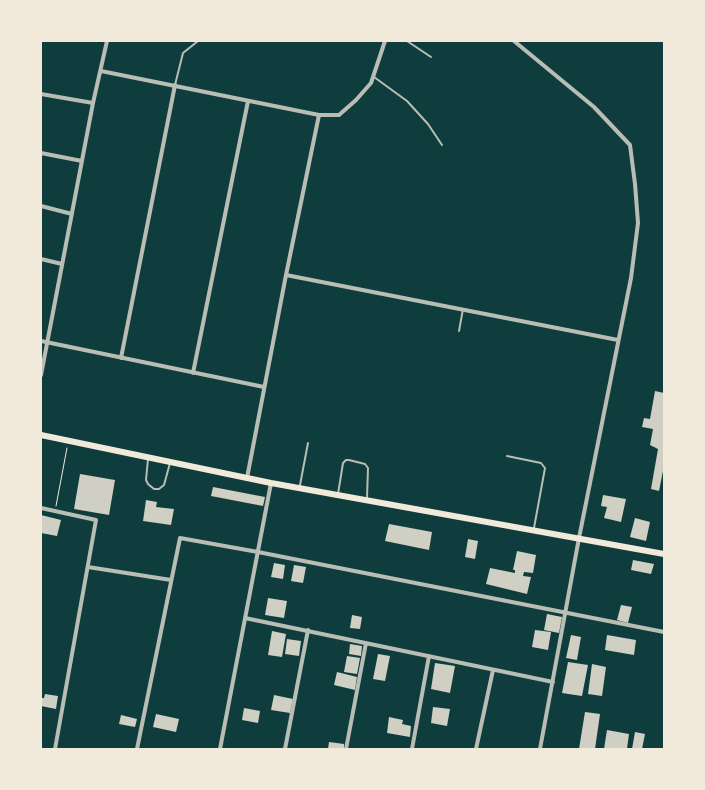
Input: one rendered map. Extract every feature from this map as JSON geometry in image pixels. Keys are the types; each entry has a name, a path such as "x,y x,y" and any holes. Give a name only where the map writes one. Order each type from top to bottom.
{"main road":[{"path":"41,435 271,483 664,554"}],"street":[{"path":"41,375 93,103 107,41"},
{"path":"101,71 319,115 339,115 371,83 385,41"},
{"path":"514,41 594,107 630,146 638,223 631,278 579,538 540,749"},
{"path":"120,358 175,85"},
{"path":"41,94 93,103"},
{"path":"193,373 248,101"},
{"path":"247,478 319,115"},
{"path":"41,153 82,161"},
{"path":"41,206 72,214"},
{"path":"41,259 62,264"},
{"path":"286,275 618,340"},
{"path":"41,340 264,387"},
{"path":"220,749 271,483"},
{"path":"41,508 96,520 56,749"},
{"path":"137,749 180,538 664,632"},
{"path":"88,567 171,580"},
{"path":"245,618 553,682"},
{"path":"285,749 308,630"},
{"path":"346,749 366,642"},
{"path":"412,749 429,656"},
{"path":"476,749 493,670"}],"lane":[{"path":"175,85 183,53 198,41"},
{"path":"407,41 430,57"},
{"path":"374,77 407,101 428,124 442,145"},
{"path":"459,331 464,310"},
{"path":"299,488 308,443"},
{"path":"508,456 541,463 545,468 534,530"},
{"path":"148,457 146,480 150,487 158,489 164,485 171,462"},
{"path":"338,495 343,463 349,460 365,464 368,468 367,500"}],"path":[{"path":"54,511 68,441"}],"building":[{"path":"655,391 664,393 664,466 659,491 651,489 658,449 650,445 653,429 642,427 644,418 650,419"},
{"path":"80,474 115,480 109,515 74,509"},
{"path":"213,487 265,497 263,506 211,496"},
{"path":"603,495 626,499 621,522 604,518 607,507 601,506"},
{"path":"146,500 157,502 156,507 174,509 171,525 143,521"},
{"path":"41,515 61,520 57,536 41,533"},
{"path":"635,518 650,522 646,541 630,537"},
{"path":"389,524 432,532 429,550 385,541"},
{"path":"468,539 478,541 475,559 465,557"},
{"path":"517,551 536,555 533,573 524,572 523,576 531,577 527,594 486,584 490,568 515,573 515,570 513,570"},
{"path":"633,560 654,564 651,574 631,570"},
{"path":"274,563 285,565 283,579 271,577"},
{"path":"294,565 306,567 303,583 291,581"},
{"path":"268,598 287,601 284,618 265,615"},
{"path":"621,605 632,607 628,623 617,620"},
{"path":"547,614 562,617 559,633 544,630"},
{"path":"352,615 362,617 360,629 350,628"},
{"path":"535,630 551,632 548,650 532,647"},
{"path":"272,631 286,634 282,657 268,655"},
{"path":"571,635 581,637 577,660 566,658"},
{"path":"607,635 636,640 634,655 605,650"},
{"path":"287,639 301,641 299,656 285,654"},
{"path":"350,644 362,646 361,656 349,654"},
{"path":"378,654 390,656 385,681 373,679"},
{"path":"347,656 360,658 357,674 344,672"},
{"path":"568,662 588,665 582,696 562,693"},
{"path":"435,663 455,666 450,693 431,689"},
{"path":"592,664 606,667 602,696 588,694"},
{"path":"337,672 357,677 355,690 334,685"},
{"path":"45,694 58,696 56,709 41,706 41,698 44,698"},
{"path":"274,695 293,699 290,713 271,710"},
{"path":"433,707 450,709 447,726 431,723"},
{"path":"244,708 260,711 258,723 242,720"},
{"path":"585,712 600,714 595,749 579,749"},
{"path":"156,714 179,719 176,732 153,727"},
{"path":"121,715 137,719 135,727 119,724"},
{"path":"389,717 403,720 402,724 411,726 410,737 387,733"},
{"path":"607,730 629,734 627,749 604,749"},
{"path":"635,732 645,734 642,749 632,749"},
{"path":"329,742 344,744 344,749 328,749"}]}
